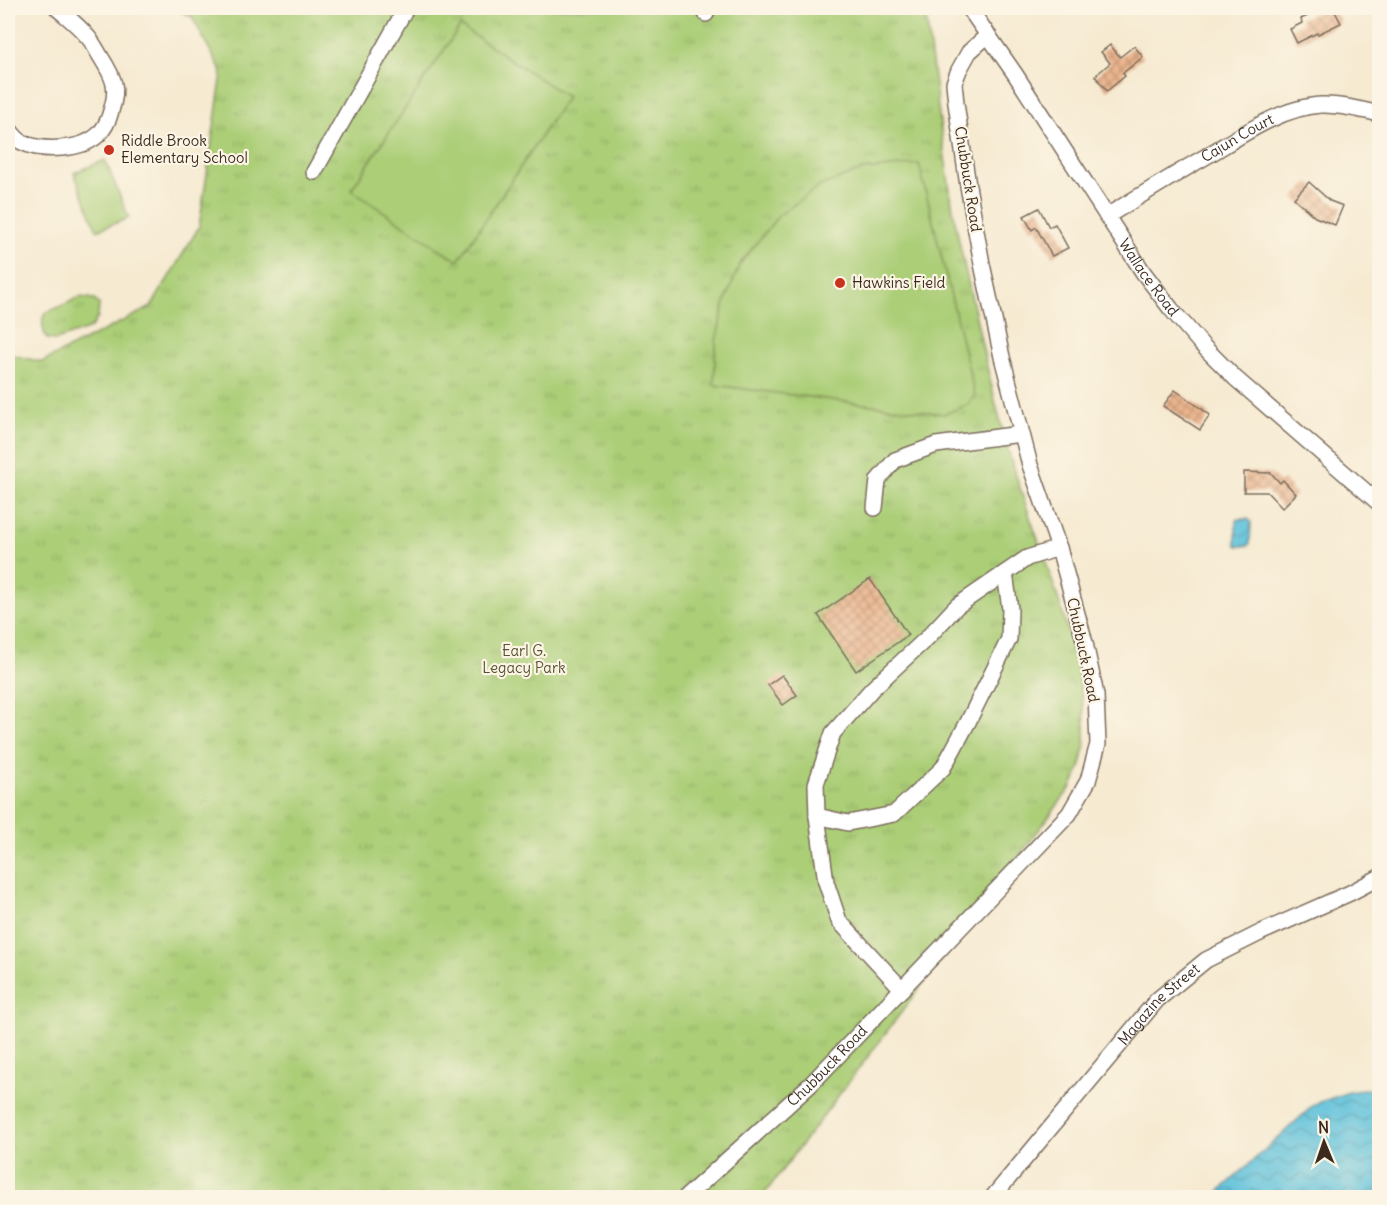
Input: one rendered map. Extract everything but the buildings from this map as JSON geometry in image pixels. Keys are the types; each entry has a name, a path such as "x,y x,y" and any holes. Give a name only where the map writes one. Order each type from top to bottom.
{"street":[{"path":"8,127 23,143 43,147 63,147 81,144 98,136 109,117 115,97 110,72 89,38 57,8"},
{"path":"314,172 406,8"},
{"name":"Wallace Road","path":"969,8 1067,152 1143,272 1171,309 1235,378 1380,504"},
{"name":"Chubbuck Road","path":"685,1197 810,1085 1069,814 1088,782 1098,744 1096,695 1085,643 1059,548 1021,434 982,264 968,186 954,83 969,52 988,35"},
{"name":"Cajun Court","path":"1107,216 1250,130 1281,115 1304,107 1322,105 1380,114"},
{"path":"875,508 878,480 895,459 936,445 1021,434"},
{"path":"902,989 840,921 826,882 817,816 816,784 833,733 872,689 927,638 957,606 1028,558 1059,548"},
{"path":"817,816 848,823 894,814 943,768 1009,639 1010,609 1005,573"},
{"name":"Magazine Street","path":"992,1197 1157,1000 1206,960 1380,877"}],"green space":[{"name":"Earl G. Legacy Park","path":"175,8 925,8 947,173 962,257 1012,465 1067,627 1085,718 1084,752 1072,786 762,1197 8,1198 8,354 42,362 151,307 199,227 222,73 192,17"},
{"path":"460,26 567,97 458,261 351,190"},
{"path":"105,160 129,218 97,230 74,173"},
{"name":"Hawkins Field","path":"919,164 975,395 967,405 944,414 714,385 716,341 725,302 740,264 778,216 820,186 863,170"},
{"path":"80,297 93,299 99,304 98,317 91,328 56,340 47,339 42,326 44,314"}],"water":[{"path":"1248,519 1251,522 1248,546 1236,544 1236,520"},
{"path":"1379,1088 1379,1192 1367,1198 1213,1197 1315,1104 1349,1092"}],"place":[{"name":"Riddle Brook Elementary School","path":"109,150"},
{"name":"Hawkins Field","path":"840,283"}]}
